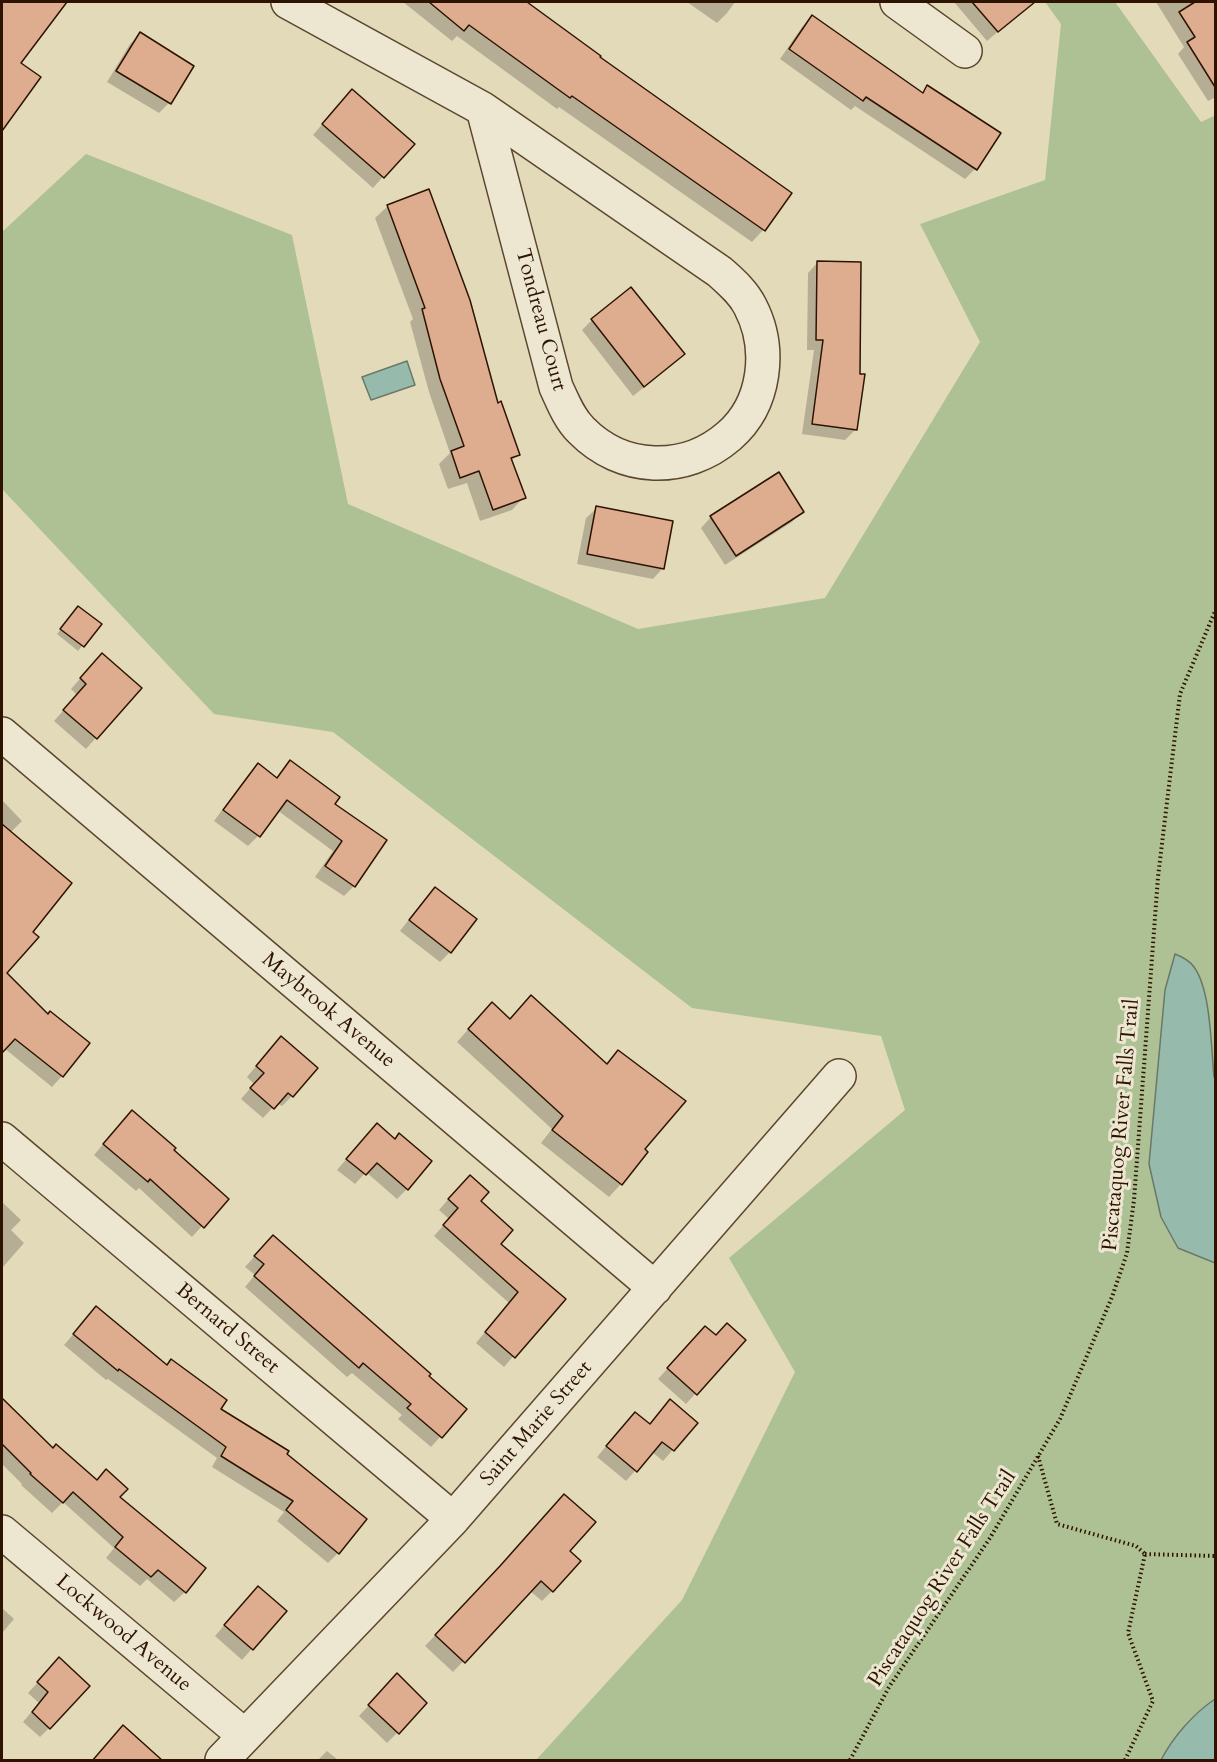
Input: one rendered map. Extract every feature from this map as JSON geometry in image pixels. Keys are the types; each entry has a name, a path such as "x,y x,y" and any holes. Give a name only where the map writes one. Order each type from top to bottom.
{"street":[{"name":"Tondreau Court","path":"288,2 483,109 720,272 736,286 749,304 758,324 763,347 763,371 757,395 746,416 731,435 711,449 689,459 666,464 642,463 618,456 597,445 579,429 556,387 483,109"},
{"path":"897,2 965,51"},
{"name":"Maybrook Avenue","path":"2,734 654,1288"},
{"name":"Saint Marie Street","path":"222,1761 453,1520 839,1076"},
{"name":"Bernard Street","path":"2,1139 453,1520"},
{"name":"Lockwood Avenue","path":"2,1532 245,1736"}],"path":[{"name":"Piscataquog River Falls Trail","path":"850,1761 890,1687 990,1538 1060,1419 1112,1297 1127,1253 1134,1200 1158,877 1180,694 1215,609"},
{"path":"1038,1456 1057,1524 1136,1546 1145,1554 1215,1556"},
{"path":"1125,1761 1153,1701 1128,1633 1145,1554"}],"shaded area":[{"path":"1045,2 1115,2 1201,122 1216,115 1215,1077 1178,1248 1215,1264 1216,1699 1184,1726 1161,1760 536,1760 682,1600 795,1372 729,1258 905,1110 881,1036 692,1008 333,732 214,714 2,489 2,232 86,154 292,235 348,504 638,629 825,598 980,342 920,224 1045,180 1061,24"},
{"path":"407,361 415,385 371,400 362,377"},
{"path":"1175,954 1190,962 1200,977 1209,1019 1214,1077 1216,1077 1215,1268 1215,1263 1178,1248 1161,1217 1149,1164 1165,990"},
{"path":"1215,1699 1215,1760 1161,1760 1184,1726"}],"building":[{"path":"2,2 67,2 21,63 41,77 2,131"},
{"path":"429,2 527,2 600,57 792,193 765,231 572,96 570,98 469,25 464,31"},
{"path":"972,2 1035,2 998,32"},
{"path":"1195,2 1215,2 1215,87 1187,42 1195,37 1179,12"},
{"path":"812,15 923,93 927,85 1001,133 977,170 866,97 863,101 789,49"},
{"path":"140,32 194,66 171,104 116,71"},
{"path":"352,89 415,144 384,178 322,124"},
{"path":"429,189 470,300 498,403 501,401 520,455 511,458 526,498 493,510 479,471 460,478 451,451 464,446 440,379 422,309 425,308 387,205"},
{"path":"817,261 861,262 860,374 865,374 857,430 812,424 823,340 816,340"},
{"path":"631,287 685,354 644,387 591,319"},
{"path":"779,472 804,512 736,556 710,516"},
{"path":"596,506 673,521 664,569 587,554"},
{"path":"78,606 102,624 84,647 60,629"},
{"path":"102,653 142,688 97,739 63,710 86,684 80,678"},
{"path":"290,760 340,797 335,804 387,840 355,887 325,866 342,841 287,800 260,837 223,810 258,763 277,778"},
{"path":"2,824 72,883 33,932 39,937 7,973 48,1014 50,1011 90,1043 63,1077 15,1039 2,1053"},
{"path":"435,887 477,919 451,953 409,920"},
{"path":"531,995 607,1064 618,1050 686,1101 645,1149 648,1152 622,1185 552,1130 563,1116 468,1029 492,1002 510,1019"},
{"path":"281,1036 318,1068 293,1097 288,1093 274,1109 250,1088 264,1073 256,1066"},
{"path":"132,1110 229,1199 204,1228 150,1179 148,1182 103,1144"},
{"path":"377,1123 395,1139 399,1133 432,1161 408,1190 377,1163 366,1175 346,1159"},
{"path":"470,1175 489,1192 481,1201 513,1230 501,1244 566,1299 515,1358 485,1332 518,1292 443,1225 458,1208 448,1199"},
{"path":"273,1235 431,1374 429,1376 467,1409 442,1438 407,1408 411,1404 363,1363 359,1368 254,1276 264,1264 254,1256"},
{"path":"96,1306 167,1365 171,1359 227,1400 221,1409 289,1451 287,1454 367,1519 339,1554 286,1510 293,1501 221,1456 226,1447 119,1369 118,1371 73,1334"},
{"path":"727,1323 746,1340 697,1395 667,1368 705,1326 716,1335"},
{"path":"2,1398 53,1448 56,1444 97,1480 106,1469 128,1489 120,1497 206,1568 186,1593 158,1570 151,1577 115,1547 123,1537 73,1492 63,1503 30,1474 2,1444"},
{"path":"670,1399 698,1423 674,1451 662,1442 637,1472 606,1446 635,1412 650,1424"},
{"path":"564,1494 596,1522 570,1551 581,1561 553,1592 541,1581 465,1663 435,1635"},
{"path":"258,1586 287,1611 253,1650 224,1625"},
{"path":"59,1657 90,1686 50,1729 32,1712 48,1692 37,1682"},
{"path":"397,1673 427,1703 399,1734 368,1705"},
{"path":"123,1725 163,1761 92,1761"}]}
